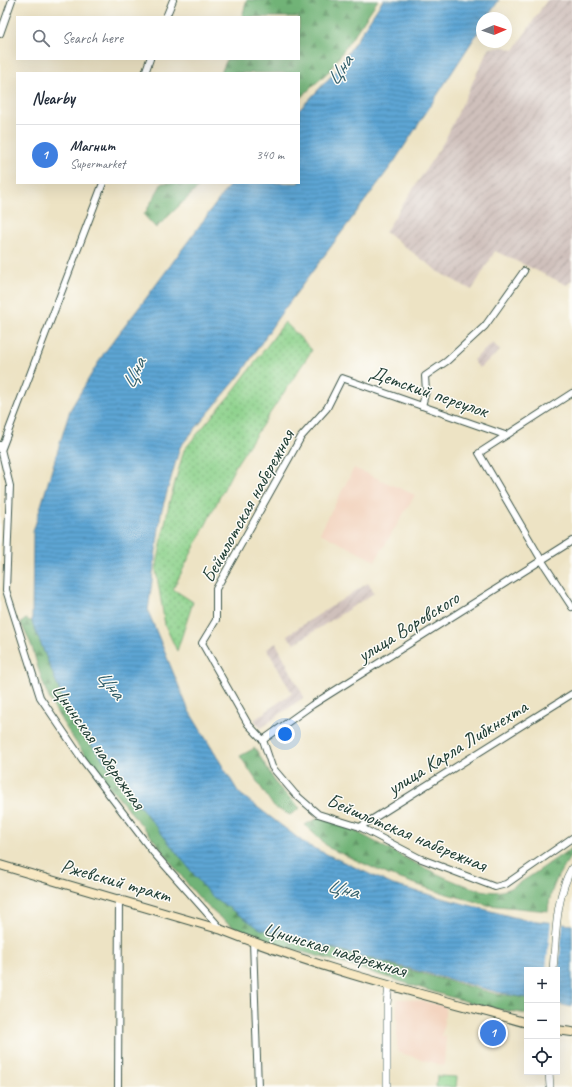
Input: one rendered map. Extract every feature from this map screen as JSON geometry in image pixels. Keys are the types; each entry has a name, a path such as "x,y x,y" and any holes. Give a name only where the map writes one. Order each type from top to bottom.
{"main road":[{"name":"Ржевский тракт","path":"0,865 119,898 222,930"},
{"name":"Цнинская набережная","path":"222,930 253,942 389,984 524,1022"},
{"path":"560,1030 572,1032"}],"street":[{"path":"0,34 12,0"},
{"path":"166,16 173,0"},
{"path":"145,72 150,60"},
{"name":"Цнинская набережная","path":"103,184 1,447 10,486 6,590 40,697 82,760 149,845 222,930"},
{"path":"422,406 426,391 425,376 447,361 486,326 524,271"},
{"name":"Детский переулок","path":"342,378 505,435"},
{"name":"Бейшлотская набережная","path":"342,378 327,408 301,437 216,589 216,620 202,643 248,724 263,740 272,767 294,794 318,814 360,828 419,858 494,887 506,884 572,838"},
{"path":"572,393 479,453 542,561 572,607"},
{"name":"улица Воровского","path":"263,740 312,705 572,541"},
{"name":"улица Карла Либкнехта","path":"360,828 572,694"},
{"path":"553,967 559,913 566,878 572,868"},
{"path":"118,1087 119,898"},
{"path":"253,942 258,1087"},
{"path":"387,1087 387,1004 389,984"},
{"path":"549,1075 550,1087"}],"shaded area":[{"path":"547,0 572,0 572,280 567,285 495,251 472,290 442,274 385,232 445,140 489,48 508,48 514,50"},
{"path":"493,343 500,351 479,368 473,360"},
{"path":"354,468 415,495 375,561 320,533"},
{"path":"368,583 374,593 294,644 287,635"},
{"path":"276,643 304,697 261,728 254,720 292,693 267,649"},
{"path":"397,999 410,999 446,1006 442,1036 446,1036 444,1066 397,1052"}],"green space":[{"path":"247,0 378,0 330,70 300,98 300,72 221,72 227,60 300,60 300,16 242,16"},
{"path":"161,184 202,184 156,228 144,215"},
{"path":"285,322 312,350 237,463 173,589 193,602 177,651 165,625 156,570 169,504 184,450 235,389"},
{"path":"26,619 32,622 71,719 260,929 496,994 524,998 524,1014 494,1009 464,1001 335,961 279,946 238,930 216,915 189,886 76,742 53,706 46,692 31,644 21,623"},
{"path":"255,748 277,785 300,808 290,815 274,807 240,756"},
{"path":"320,817 349,828 448,879 469,887 488,891 502,891 518,884 572,848 572,851 554,885 549,901 548,911 488,905 436,891 389,875 329,848 305,825"},
{"path":"437,1076 457,1077 456,1087 436,1087"}],"water":[{"name":"Цна","path":"383,0 499,0 491,12 476,12 476,35 394,162 277,319 241,374 180,447 161,513 148,611 189,711 239,793 307,845 393,885 521,919 572,925 572,1007 560,1005 560,967 524,967 524,997 497,992 260,929 210,895 71,719 32,622 33,532 70,410 104,353 230,184 300,184 300,109 336,71"}],"pier":[{"path":"551,921 563,922 559,967 546,967"}],"place":[{"name":"Магнит","path":"493,1033"}]}
